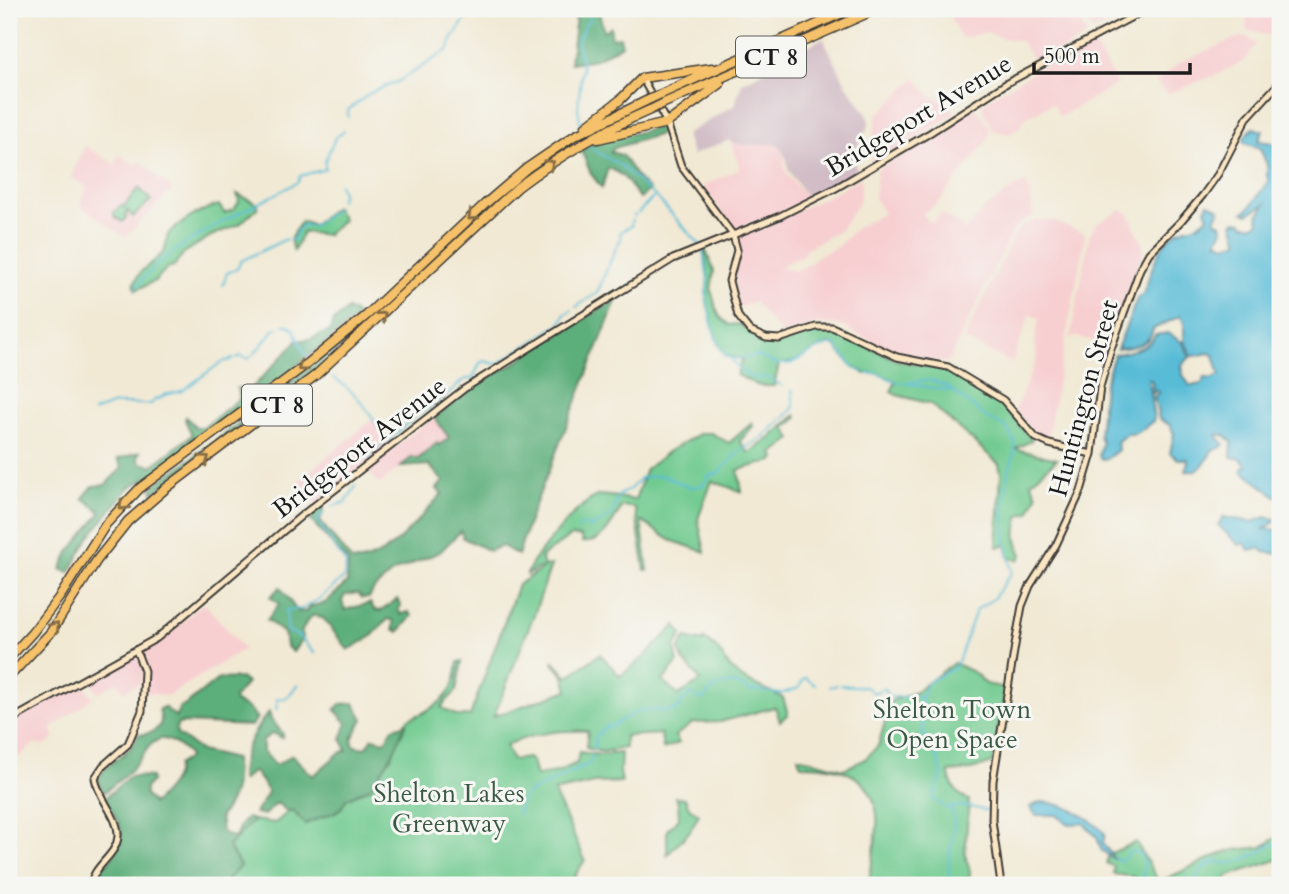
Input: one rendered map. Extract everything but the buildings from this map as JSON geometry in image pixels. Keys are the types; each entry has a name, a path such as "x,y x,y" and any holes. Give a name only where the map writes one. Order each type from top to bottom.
{"highway":[{"name":"CT 8","path":"9,658 53,606 106,524 140,488 307,364 367,315 507,184 590,125 851,9"},
{"name":"CT 8","path":"9,677 51,632 112,540 145,505 316,375 496,207 540,170 579,146 664,103 877,9"},
{"path":"593,140 667,123 714,88 773,56"},
{"path":"590,125 642,78 706,69 740,59"}],"main road":[{"name":"Bridgeport Avenue","path":"9,720 136,650 172,627 292,523 464,389 673,259 749,228 765,218 782,214 851,180 1017,78 1147,9"},
{"path":"642,78 667,123 681,166 733,235 737,250 729,281 738,316 754,334 779,339 816,327 832,327 897,357 943,365 1003,400 1040,441 1092,454"},
{"name":"Huntington Street","path":"1001,885 992,808 1000,733 1023,606 1030,586 1056,545 1081,491 1092,454 1100,387 1107,363 1142,265 1152,249 1203,195 1218,174 1247,118 1280,82"},
{"path":"91,885 96,870 114,848 118,834 95,778 103,766 128,744 142,712 144,671 136,650"}],"shaded area":[{"path":"946,9 1075,9 1087,36 1036,64 1021,41 987,32 963,38"},
{"path":"1078,9 1122,9 1121,19 1093,31"},
{"path":"1247,9 1280,9 1280,38 1246,30"},
{"path":"1246,36 1256,44 1244,61 1167,94 1156,82 1181,62"},
{"path":"823,38 845,82 868,116 869,125 852,155 858,173 808,199 788,170 787,160 780,147 773,144 745,145 729,140 692,155 686,134 735,105 742,83"},
{"path":"1092,41 1117,84 1060,117 1053,103 1024,119 1020,127 1009,134 993,130 980,104 1036,70"},
{"path":"916,78 930,95 949,104 956,113 874,165 869,151 878,114"},
{"path":"975,107 989,125 987,141 939,202 922,214 928,221 933,222 941,213 966,230 984,209 1017,186 1027,183 1034,216 1021,222 1013,231 948,362 901,356 833,324 816,324 782,335 754,302 739,308 732,281 739,254 738,238 830,195 861,177 860,200 839,231 805,249 803,255 780,267 796,271 838,246 856,228 884,213 874,198 877,170"},
{"path":"731,142 745,145 773,143 780,147 787,175 808,199 779,213 734,228 703,186 740,169"},
{"path":"85,146 115,164 119,155 136,165 140,161 172,190 125,237 80,205 87,187 71,177"},
{"path":"1121,210 1128,213 1142,242 1143,252 1112,335 1102,343 1070,338 1090,234 1096,224"},
{"path":"1036,220 1053,221 1084,233 1085,237 1048,434 1044,439 1031,430 1015,410 1037,359 1035,341 1039,319 1030,314 1012,363 964,339 1016,232"},
{"path":"434,417 449,437 418,459 412,458 380,484 366,469"},
{"path":"373,419 393,443 315,503 297,482"},
{"path":"204,603 244,649 171,694 165,696 144,692 147,665 142,650 180,624"},
{"path":"133,655 143,668 142,682 123,692 117,682 97,693 89,678"},
{"path":"82,683 93,697 51,729 53,739 45,745 34,744 9,765 9,723"}],"green space":[{"path":"577,9 598,9 604,31 610,27 612,38 620,37 622,45 596,59 570,63"},
{"path":"660,127 664,129 664,133 614,148 611,152 622,155 649,190 640,199 623,177 608,168 602,188 591,174 581,150 594,143"},
{"path":"139,188 151,200 133,217 127,210 126,218 122,222 114,216 114,212 120,206 123,207"},
{"path":"237,194 258,204 258,207 240,224 211,236 184,253 174,266 167,268 155,281 136,290 136,279 164,251 168,234 192,216 212,207 219,205 224,213 233,210 239,202"},
{"path":"335,207 343,220 326,235 303,232 294,251 290,240 302,221 313,225"},
{"path":"706,251 714,271 711,290 716,307 720,317 729,325 739,324 759,339 776,342 814,331 832,330 899,361 947,369 1001,402 1032,440 1016,449 1057,459 1031,482 1037,495 1029,513 1020,515 1016,535 1022,555 1018,560 1009,558 1006,545 997,547 1001,474 999,464 931,404 891,392 896,381 876,373 866,374 853,367 833,344 794,361 779,364 774,386 759,386 737,375 742,359 726,356 718,344 713,328 706,297"},
{"path":"617,299 530,518 518,555 502,546 489,551 463,538 461,531 440,552 393,572 374,589 369,598 362,598 358,593 345,595 342,601 345,610 370,603 375,610 381,611 397,599 401,605 398,610 401,614 409,612 412,616 399,632 393,629 394,621 388,619 371,637 348,650 324,619 315,615 308,619 301,633 303,638 293,652 286,646 284,633 267,620 279,604 270,597 280,587 297,611 306,612 311,606 325,603 347,583 348,562 306,515 319,506 324,509 320,521 352,561 365,560 390,547 442,494 437,489 443,481 429,465 401,467 412,457 418,459 437,443 439,445 449,438 435,418 479,384"},
{"path":"348,309 357,315 356,318 155,473 129,488 90,536 69,573 61,569 69,552 100,514 100,511 83,498 93,486 105,485 122,468 118,459 140,452 138,458 141,463 152,466 192,435 186,417 196,427 203,428 240,398 237,388 250,390 297,341 329,332 334,321"},
{"path":"342,341 342,347 292,388 153,493 152,488 157,483 226,433"},
{"name":"Shelton Lakes Greenway","path":"796,415 797,418 785,428 792,439 773,453 773,461 738,470 742,492 712,481 698,519 705,552 670,540 641,521 648,570 645,570 635,508 622,506 606,531 596,540 582,542 581,537 571,536 541,557 544,567 551,565 494,716 568,690 564,676 554,661 567,677 600,654 620,676 643,658 676,625 682,634 675,648 678,662 663,681 678,695 701,681 684,661 679,650 685,638 703,642 704,639 715,647 738,675 783,698 788,714 780,721 775,707 720,722 693,723 675,736 679,743 663,749 661,734 625,736 625,748 602,752 586,748 588,731 546,733 506,745 512,760 528,758 532,761 536,776 560,771 577,763 579,752 600,755 621,753 622,782 594,783 554,792 585,860 569,885 223,885 240,866 228,846 254,820 275,823 292,809 305,824 341,808 346,799 371,787 392,755 406,721 430,709 448,694 455,680 458,662 462,661 456,691 441,707 457,716 470,716 518,585 543,568 527,575 548,542 579,509 600,495 635,500 646,469 669,451 701,433 711,433 729,443 752,423 753,426 740,441 749,453"},
{"name":"Shelton Town Open Space","path":"954,663 975,673 986,684 1006,688 993,763 971,770 949,772 955,789 969,800 965,853 970,871 969,885 868,885 877,815 868,789 851,774 827,767 801,765 798,757 844,769 864,760 878,746 891,701 914,693"},
{"path":"241,678 247,683 234,698 235,702 249,709 257,718 251,726 183,723 176,728 177,734 201,751 235,759 234,790 220,817 222,832 235,837 240,825 247,818 254,820 228,846 240,866 223,885 94,885 96,878 115,853 121,837 118,823 105,798 130,776 151,777 152,781 145,788 145,795 153,804 169,786 177,771 177,765 188,758 188,754 176,744 159,739 147,749 129,772 103,793 98,780 101,773 129,749 138,735 159,727 159,709 164,707 176,717 181,706 186,705 218,679"},
{"path":"354,703 363,719 352,739 354,746 366,748 373,738 385,741 393,728 406,724 392,755 371,787 346,799 335,812 305,824 292,810 288,812 277,803 264,815 255,813 267,792 253,771 241,779 243,760 249,743 269,712 283,734 282,738 273,733 263,740 263,751 274,764 292,755 313,776 338,754 347,750 341,739 347,723 335,710 340,704"},
{"path":"675,797 685,798 689,808 699,814 690,831 667,855 667,830 679,818"},
{"path":"1280,835 1280,859 1228,876 1221,885 1139,885 1134,877 1113,874 1114,867 1106,863 1109,854 1136,842 1159,882 1215,856 1233,850 1262,847"}],"water":[{"path":"1253,128 1263,131 1258,141 1273,143 1280,151 1280,499 1242,471 1242,468 1247,467 1241,459 1231,457 1232,442 1226,436 1218,434 1224,444 1212,450 1202,466 1186,471 1188,459 1178,459 1170,453 1174,434 1170,425 1159,419 1154,397 1159,392 1157,390 1153,393 1152,381 1148,379 1154,420 1134,434 1126,434 1117,442 1118,450 1105,460 1099,455 1102,443 1099,436 1104,386 1114,355 1137,349 1148,344 1155,335 1168,333 1182,342 1190,357 1182,365 1183,375 1190,386 1202,384 1205,377 1210,379 1220,375 1214,355 1208,353 1192,356 1184,341 1184,322 1180,316 1153,329 1144,342 1117,349 1160,251 1178,231 1197,225 1208,217 1205,209 1208,203 1220,209 1215,220 1221,224 1223,230 1217,241 1226,245 1239,241 1233,223 1235,221 1245,225 1259,222 1258,216 1265,204 1248,214 1244,212 1269,180 1267,165 1260,148 1244,143 1244,137"},
{"path":"1223,517 1252,522 1266,517 1275,519 1275,522 1264,529 1280,530 1280,554 1264,552 1260,548 1249,550 1244,543 1239,545 1218,525"},
{"path":"1040,802 1067,808 1092,822 1105,834 1103,843 1115,860 1101,850 1097,837 1083,823 1069,824 1056,815 1036,815 1030,807"}],"waterway":[{"path":"581,128 578,108 582,65 577,43 585,24 590,20 588,9"},
{"path":"348,117 348,110 370,93 399,81 448,50 455,34 472,10 487,10"},
{"path":"136,287 151,270 189,241 298,182 300,176 325,169 325,161 335,138 344,131"},
{"path":"587,146 621,166 658,199 700,245"},
{"path":"339,184 342,192 340,200"},
{"path":"638,213 653,198"},
{"path":"290,240 294,240 303,225 313,226 337,208"},
{"path":"576,307 597,293 621,240 620,232 631,226 632,220"},
{"path":"223,285 227,273 237,269 241,261 286,239"},
{"path":"703,250 708,280 706,297 718,344 726,356 732,359 760,356 775,364 790,364 822,347 834,344 853,367 863,373"},
{"path":"369,460 371,455 416,416 437,403 464,380 473,378 480,363 484,361 496,364 504,360 561,323 565,314 572,310"},
{"path":"284,325 294,329 306,356"},
{"path":"253,355 275,329 279,328"},
{"path":"237,358 250,357"},
{"path":"93,412 115,404 151,404 164,395 182,391 222,362 234,359"},
{"path":"732,361 747,375 767,377 781,385"},
{"path":"868,374 876,373 900,383 931,380 948,387 988,419 1006,427 1015,443 1004,506 1005,537 1012,572 993,599 976,610 958,662 953,669 930,681 922,696 923,733 938,759 942,775 933,798 945,808 963,806 989,811"},
{"path":"333,378 360,400 379,429 392,429 395,433"},
{"path":"909,384 951,391"},
{"path":"578,528 583,525 592,527 611,516 619,495 641,478 664,476 687,486 697,487 704,484 709,476 718,473 739,452 763,437 792,410 792,390"},
{"path":"331,507 346,502 356,486"},
{"path":"315,654 300,637 288,631 286,610 302,609 344,578 346,564 318,522 324,513"},
{"path":"594,749 596,737 606,726 610,727 641,711 675,710 691,694 703,699 714,689 726,684 738,685 752,692 755,690 780,694 799,688 806,678 815,685"},
{"path":"276,707 277,710 277,699 286,698 298,685"},
{"path":"830,687 837,685"},
{"path":"841,685 866,687 874,693 884,688 891,697 921,697"},
{"path":"517,810 526,794 589,764 593,756"},
{"path":"950,807 954,827 948,867 954,885"},
{"path":"518,811 519,815"},
{"path":"1195,885 1202,870 1212,863 1233,863 1259,854 1272,844 1279,844 1280,847"},
{"path":"1115,858 1121,861 1129,852 1139,853 1144,863 1142,877 1152,885 1161,885"},
{"path":"1171,885 1176,885"}]}
